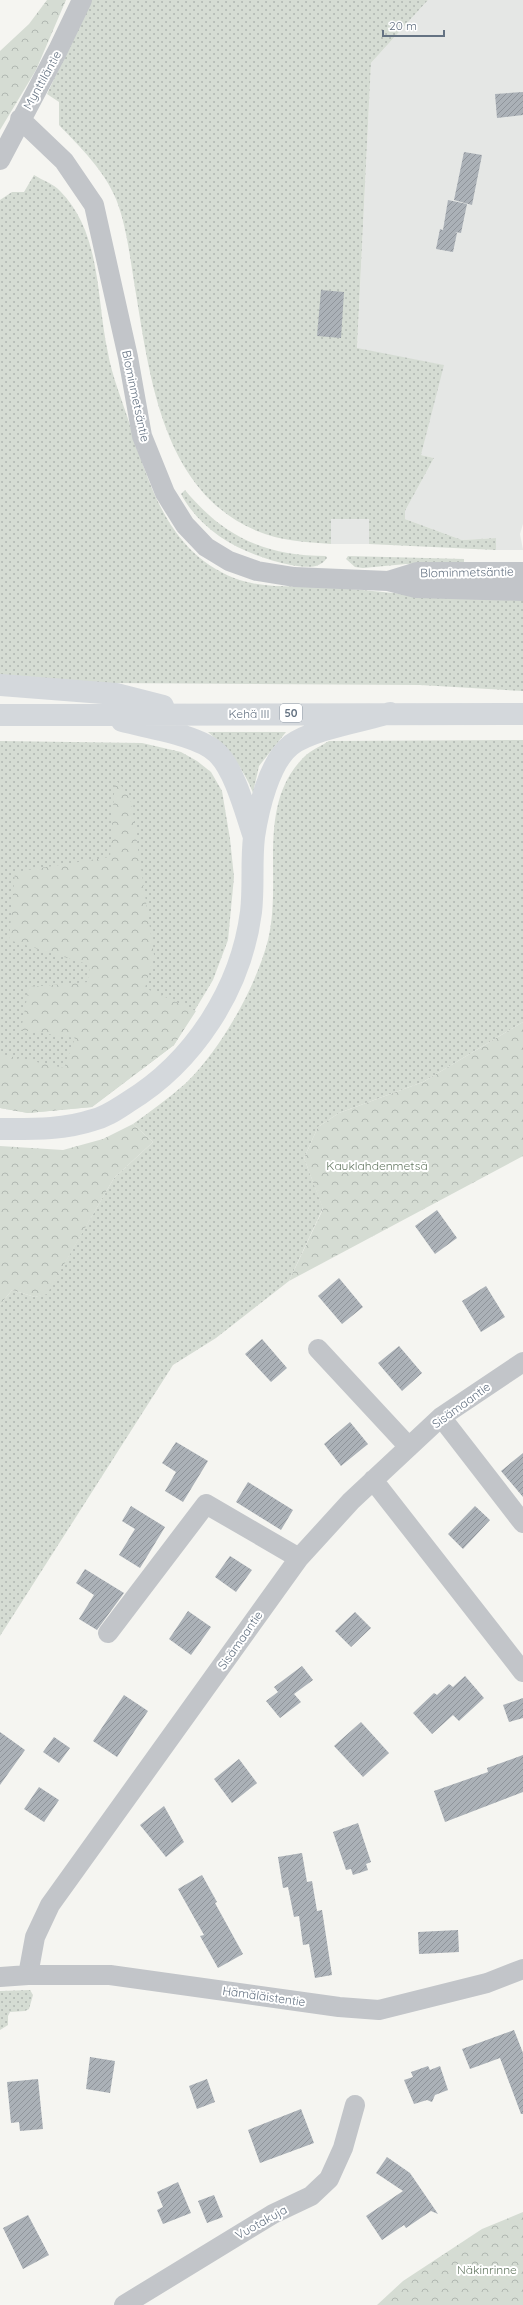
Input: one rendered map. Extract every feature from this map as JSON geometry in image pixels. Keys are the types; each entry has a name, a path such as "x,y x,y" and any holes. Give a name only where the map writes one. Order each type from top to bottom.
{"highway":[{"path":"0,685 116,694 193,713"},
{"name":"Kehä III","path":"0,715 193,713 523,714"},
{"path":"6,1127 47,1129 95,1120 135,1098 159,1081 192,1046 211,1021 228,989 241,955 251,913 254,838 264,794 274,766 291,745 312,734 390,713"},
{"path":"102,714 156,730 177,734 199,742 218,753 236,784 254,838"}],"street":[{"name":"Mynttiläntie","path":"0,160 82,0"},
{"name":"Blominmetsäntie","path":"20,119 64,161 94,206 128,357 142,436 165,493 185,524 206,547 229,561 256,571 294,577 388,581 416,588 523,591"},
{"name":"Blominmetsäntie","path":"388,581 417,572 523,572"},
{"path":"318,1349 409,1447"},
{"name":"Sisämaantie","path":"28,1975 35,1937 50,1905 299,1558 351,1501 441,1417 523,1362"},
{"path":"441,1417 523,1523"},
{"path":"373,1480 523,1672"},
{"path":"108,1633 206,1504 299,1558"},
{"name":"Hämäläistentie","path":"0,1977 28,1975 110,1975 339,2007 379,2010 487,1983 523,1969"},
{"name":"Vuotakuja","path":"124,2305 273,2214 311,2196 329,2179 344,2148 355,2105"}],"shaded area":[{"path":"428,0 523,0 523,524 520,534 523,550 496,550 496,538 462,540 405,519 405,511 434,458 421,455 443,365 357,349 371,63"},
{"path":"331,519 370,519 369,544 331,544"}],"green space":[{"path":"47,0 66,0 36,70 0,130 0,51 29,24"},
{"path":"91,0 428,0 371,63 357,348 444,365 421,455 434,458 405,511 405,519 462,540 496,538 496,550 369,544 369,519 331,519 331,544 284,539 257,531 225,513 200,489 181,460 166,428 155,393 147,358 126,232 116,199 105,178 83,150 59,125 59,102 47,94"},
{"path":"34,175 51,184 60,191 74,208 84,226 95,268 110,362 144,469 164,513 177,533 192,551 211,566 234,578 246,582 269,586 328,587 447,597 523,598 523,691 420,685 107,683 0,676 0,200 12,192 24,192"},
{"path":"185,490 215,520 231,532 247,541 265,548 304,555 326,556 327,558 324,562 311,567 291,565 258,556 228,542 201,521 190,508 181,494"},
{"path":"348,556 464,559 464,565 406,564 363,568 355,567 346,559"},
{"path":"208,732 286,732 259,766 253,793 235,760"},
{"path":"523,740 523,1022 423,1082 339,1113 318,1127 304,1158 323,1208 289,1281 216,1338 173,1365 0,1636 0,1305 12,1290 35,1297 47,1293 114,1178 153,1142 133,1124 186,1083 212,1053 236,1016 255,977 268,940 272,917 273,844 275,820 280,798 289,776 304,757 329,741"},
{"path":"0,741 142,743 181,752 197,761 211,772 222,791 230,839 234,877 228,940 213,980 174,1045 92,1107 28,1113 0,1108"},
{"path":"115,779 130,796 154,955 145,988 196,1011 174,1045 92,1107 28,1113 0,1108 0,1054 64,1068 75,1038 21,1030 29,987 88,982 90,965 9,940 15,872 110,857"},
{"name":"Kauklahdenmetsä","path":"523,1022 523,1156 289,1281 323,1209 304,1158 318,1127 339,1113 423,1082"},
{"path":"133,1124 153,1142 114,1178 47,1294 35,1297 12,1290 0,1305 0,1146 63,1150 103,1139"},
{"path":"30,1990 33,1995 29,2009 25,2011 10,2012 8,2016 8,2025 0,2030 0,1991"},
{"name":"Näkinrinne","path":"523,2212 523,2305 377,2305 403,2281 482,2229"}],"building":[{"path":"523,92 523,115 497,118 495,94"},
{"path":"464,152 482,155 472,205 454,200"},
{"path":"448,200 467,204 461,233 455,232 457,233 453,252 436,249 440,229 443,230"},
{"path":"321,290 344,292 341,338 317,336"},
{"path":"437,1210 457,1238 435,1254 415,1226"},
{"path":"339,1278 363,1307 342,1324 318,1296"},
{"path":"486,1286 505,1317 481,1332 462,1301"},
{"path":"262,1339 287,1368 271,1382 245,1354"},
{"path":"399,1346 422,1373 402,1391 378,1363"},
{"path":"350,1422 368,1444 341,1466 324,1444"},
{"path":"176,1442 208,1461 183,1502 165,1491 176,1472 162,1463"},
{"path":"523,1453 523,1497 501,1471"},
{"path":"248,1482 293,1510 281,1530 236,1502"},
{"path":"131,1506 165,1527 140,1568 119,1555 135,1529 122,1521"},
{"path":"475,1506 490,1520 463,1549 448,1534"},
{"path":"230,1556 252,1570 236,1592 215,1577"},
{"path":"85,1569 124,1593 97,1630 79,1619 94,1595 76,1583"},
{"path":"188,1611 211,1627 191,1655 169,1639"},
{"path":"355,1612 371,1628 351,1647 335,1631"},
{"path":"302,1666 313,1680 294,1694 301,1702 280,1718 266,1701 278,1692 274,1687"},
{"path":"465,1676 484,1698 459,1721 453,1715 432,1734 413,1713 434,1693 437,1695 449,1684 453,1687"},
{"path":"124,1695 148,1711 117,1757 93,1741"},
{"path":"523,1698 523,1718 509,1722 503,1705"},
{"path":"361,1722 389,1753 363,1777 334,1746"},
{"path":"0,1732 25,1750 0,1785"},
{"path":"54,1737 70,1748 59,1763 43,1752"},
{"path":"523,1755 523,1792 445,1822 434,1791 488,1772 487,1768"},
{"path":"239,1759 257,1783 232,1803 214,1779"},
{"path":"39,1787 59,1800 44,1822 24,1809"},
{"path":"164,1806 184,1842 166,1857 140,1825"},
{"path":"358,1823 371,1862 366,1864 368,1870 353,1875 351,1869 346,1870 333,1832"},
{"path":"302,1853 307,1882 312,1881 317,1911 322,1910 332,1975 315,1978 309,1944 303,1945 299,1916 294,1917 288,1887 283,1888 278,1857"},
{"path":"202,1875 217,1902 215,1903 243,1954 218,1968 200,1936 204,1935 178,1889"},
{"path":"458,1930 459,1952 419,1954 418,1932"},
{"path":"514,2030 523,2053 523,2114 521,2114 500,2058 470,2069 462,2049"},
{"path":"90,2057 115,2061 110,2093 86,2089"},
{"path":"428,2066 430,2070 440,2066 448,2090 435,2095 432,2102 427,2100 414,2104 404,2080 413,2077 411,2072"},
{"path":"38,2079 43,2129 20,2131 19,2122 11,2123 7,2082"},
{"path":"207,2079 215,2102 197,2109 189,2086"},
{"path":"301,2109 314,2143 260,2163 248,2130"},
{"path":"387,2157 410,2173 438,2214 431,2211 406,2228 404,2225 382,2240 366,2216 403,2191 376,2173"},
{"path":"178,2182 191,2213 163,2224 157,2210 163,2207 157,2192"},
{"path":"214,2195 223,2217 207,2223 198,2201"},
{"path":"28,2215 49,2255 23,2269 3,2228"}]}
